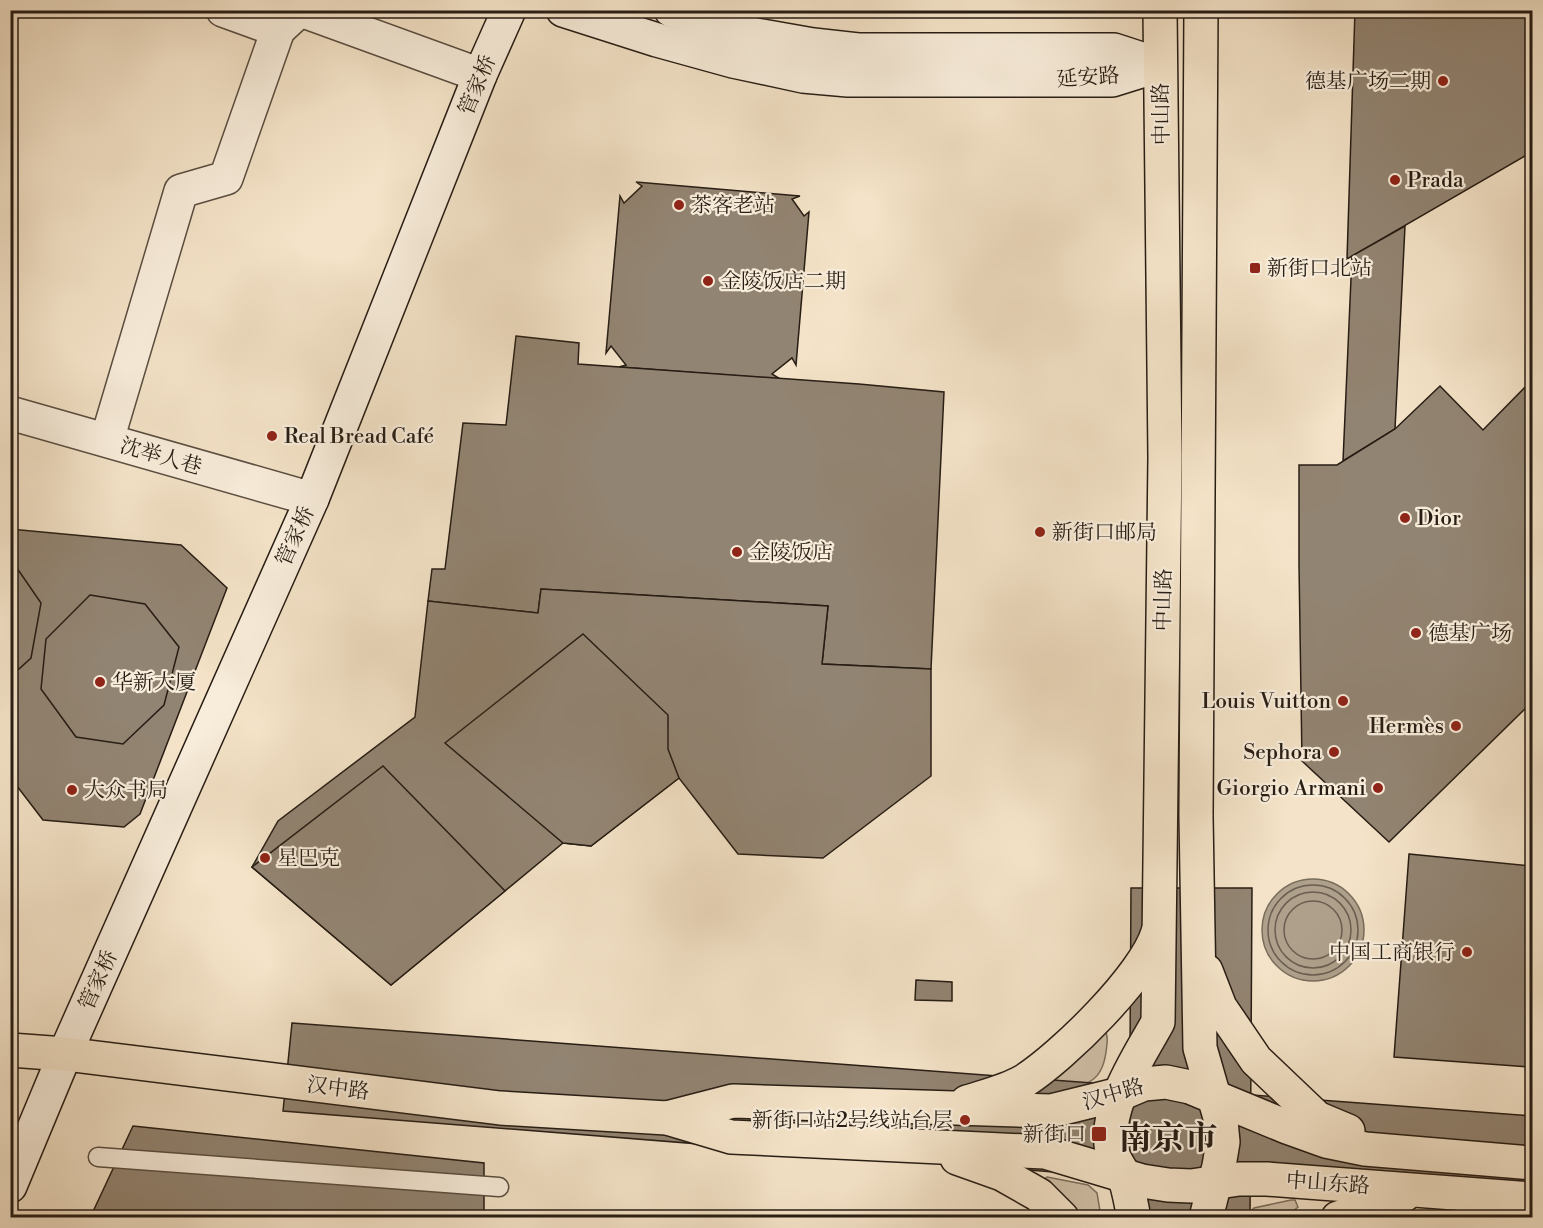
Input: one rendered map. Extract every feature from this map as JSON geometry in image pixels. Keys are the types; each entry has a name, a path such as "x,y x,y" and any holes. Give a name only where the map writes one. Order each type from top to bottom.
{"main road":[{"name":"中山路","path":"1134,1218 1124,1176 1113,1155 1110,1137 1112,1117 1120,1094 1158,1022 1165,457 1160,10"},
{"name":"中山路","path":"1197,649 1201,10"},
{"path":"928,1108 962,1103 993,1094 1022,1083 1041,1070 1067,1047 1126,984 1154,946 1159,927"},
{"path":"1198,928 1202,959 1220,1007 1256,1060 1317,1118 1377,1143 1419,1154"},
{"name":"汉中路","path":"10,1050 64,1054 500,1108 667,1118 731,1137 1045,1152 1124,1176"},
{"name":"汉中路","path":"667,1118 733,1101 1051,1111 1120,1094 1144,1084 1166,1082"},
{"name":"中山东路","path":"1166,1082 1190,1087 1326,1141 1365,1149 1533,1163"},
{"path":"930,1147 1002,1174 1039,1195 1062,1218"},
{"name":"中山东路","path":"1124,1176 1168,1185 1191,1186 1212,1192 1267,1179 1533,1199"},
{"path":"1338,1218 1420,1190"}],"street":[{"path":"223,10 292,17 480,75"},
{"name":"管家桥","path":"10,1186 64,1054 312,499 480,75 509,10"},
{"name":"延安路","path":"563,10 733,61 803,76 848,80 1112,80 1161,65"},
{"name":"延安路","path":"671,10 756,35 813,45 858,50 1114,50 1161,65"},
{"path":"107,440 181,191 226,178 292,17"},
{"name":"沈举人巷","path":"10,413 312,499"}],"lane":[{"path":"1197,649 1200,1048 1221,1120 1223,1142 1212,1192"},
{"path":"98,1157 498,1187"}],"shaded area":[{"path":"1104,1029 1107,1037 1106,1052 1099,1073 1093,1080 1077,1086 1046,1088 1056,1072"},
{"path":"1047,1177 1088,1185 1097,1193 1101,1217 1077,1217 1044,1180"},
{"path":"1295,1200 1298,1207 1286,1217 1244,1218 1254,1208"}],"water":[{"path":"1313,879 1342,887 1356,901 1364,930 1356,959 1342,973 1313,981 1284,973 1270,959 1262,930 1270,901 1284,887"}],"building":[{"name":"德基广场二期","path":"1355,10 1532,10 1532,152 1347,259"},
{"name":"金陵饭店二期","path":"636,182 800,196 792,199 804,216 809,212 796,365 792,358 772,374 780,379 619,367 626,365 611,346 606,353 620,196 624,203 642,186"},
{"path":"1405,226 1395,429 1343,461 1352,256"},
{"path":"516,336 579,343 578,364 944,392 931,669 822,664 828,606 541,589 538,613 428,601 432,569 445,569 463,423 506,425"},
{"name":"德基广场","path":"1532,380 1532,702 1389,842 1302,761 1299,465 1337,465 1395,429 1440,386 1483,430"},
{"name":"华新大厦","path":"10,529 181,545 227,588 140,814 124,827 43,820 10,777"},
{"path":"10,558 41,603 31,658 10,677"},
{"path":"541,589 828,606 822,664 931,669 931,776 823,858 738,854 679,778 591,846 563,843 391,985 252,867 278,821 415,717 428,601 538,613"},
{"path":"90,595 145,604 179,647 164,705 123,744 76,737 41,689 46,639"},
{"path":"583,634 668,715 668,749 679,778 591,846 563,843 445,743"},
{"path":"383,766 505,891 391,985 252,867"},
{"name":"中国工商银行","path":"1409,854 1532,866 1530,1067 1394,1057"},
{"path":"1131,888 1252,888 1250,1218 1129,1218"},
{"path":"916,980 952,982 952,1001 915,1000"},
{"name":"新街口站2号线站台层","path":"292,1023 1532,1116 1532,1210 283,1111"},
{"path":"133,1126 484,1163 484,1218 90,1218"},
{"path":"1162,1131 1174,1131 1174,1141 1162,1141"}],"place":[{"name":"德基广场二期","path":"1443,81"},
{"name":"Prada","path":"1395,180"},
{"name":"茶客老站","path":"679,205"},
{"name":"新街口北站","path":"1255,268"},
{"name":"金陵饭店二期","path":"708,281"},
{"name":"Real Bread Café","path":"272,436"},
{"name":"Dior","path":"1405,518"},
{"name":"新街口邮局","path":"1040,532"},
{"name":"金陵饭店","path":"737,552"},
{"name":"德基广场","path":"1416,633"},
{"name":"华新大厦","path":"100,682"},
{"name":"Louis Vuitton","path":"1343,701"},
{"name":"Hermès","path":"1456,726"},
{"name":"Sephora","path":"1334,752"},
{"name":"Giorgio Armani","path":"1378,788"},
{"name":"大众书局","path":"72,790"},
{"name":"星巴克","path":"265,858"},
{"name":"中国工商银行","path":"1467,952"},
{"name":"新街口站2号线站台层","path":"965,1120"},
{"name":"新街口","path":"1099,1134"}],"district":[{"name":"南京市","path":"1168,1137"}]}
